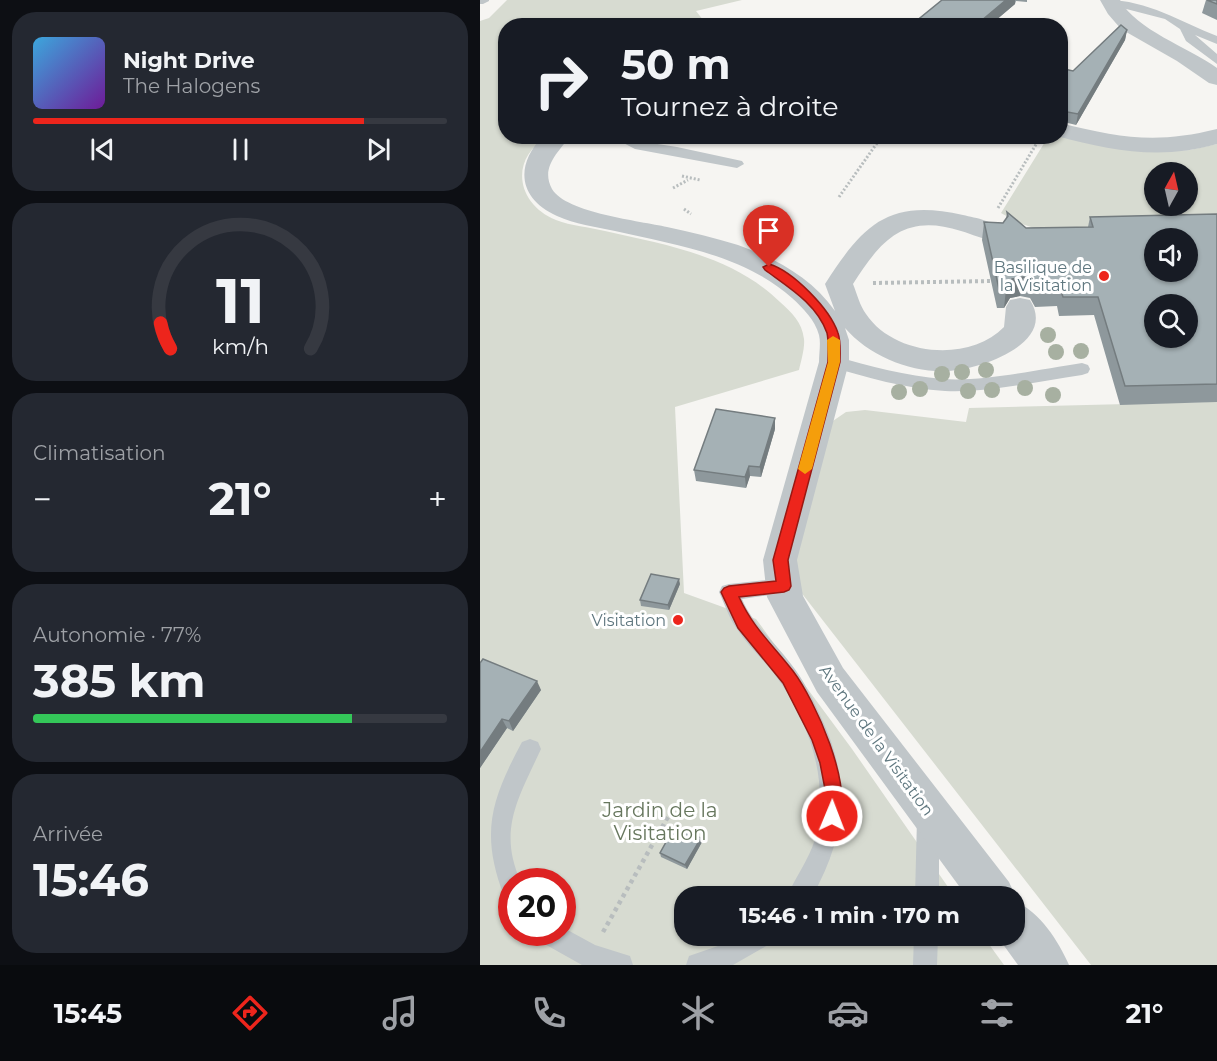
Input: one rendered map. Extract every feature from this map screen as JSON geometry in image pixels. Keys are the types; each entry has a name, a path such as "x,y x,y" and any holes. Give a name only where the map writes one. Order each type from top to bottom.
{"street":[{"path":"1111,1 1116,14 1126,24 1175,50 1217,78"},
{"path":"1068,132 1101,141 1155,147 1186,144 1217,136"},
{"name":"Avenue de la Visitation","path":"549,144 535,166 535,177 540,193 547,200 575,214 724,249 769,267 798,288 821,310 833,335 834,362 780,560 785,597 830,680 986,886"},
{"path":"992,224 924,218 889,227 879,232 861,250 839,284 857,324 888,349 911,357 968,360 988,354 1016,334 1022,317 1020,307"},
{"path":"1025,937 1046,965"}],"lane":[{"path":"1111,1 1169,17 1185,27 1217,40"},
{"path":"1185,27 1190,38 1217,60"},
{"path":"633,144 737,164"},
{"path":"834,362 886,376 945,385 1002,381 1082,369"},
{"path":"784,586 729,592 743,623 789,678 815,728 829,763 833,789 832,816 827,844 806,886"},
{"path":"505,868 500,854 498,825 509,787 530,749"},
{"path":"927,886 928,811"},
{"path":"573,946 590,956 621,965"},
{"path":"698,965 723,957 742,946"},
{"path":"925,965 926,946"}],"path":[{"path":"839,197 876,144"},
{"path":"992,224 1037,144"},
{"path":"673,188 688,179"},
{"path":"839,284 1004,281"},
{"path":"590,956 669,815"}],"green space":[{"name":"Jardin de la Visitation","path":"507,0 742,0 696,11 702,18 498,18 498,144 539,144 527,157 522,180 532,203 543,213 562,222 675,247 720,263 762,286 796,318 803,333 804,343 799,370 675,407 684,593 756,619 852,749 947,886 674,886 674,946 990,946 1004,965 480,965 480,21 489,18"},
{"path":"1068,137 1158,152 1190,150 1217,144 1217,232 1198,232 1198,228 1144,228 1144,233 1052,234 1019,223 1001,213 1044,144 1068,144"},
{"path":"1217,392 1217,965 1091,965 800,591 795,556 827,425 846,412 865,410 966,422 969,408 1208,402"}],"building":[{"path":"942,0 1006,0 985,18 920,18"},
{"path":"1121,25 1127,30 1078,114 1068,112 1068,70 1073,71"},
{"path":"1007,212 1026,228 1093,227 1090,217 1217,214 1217,384 1125,386 1098,297 1063,297 1060,288 1038,288 1033,279 1023,277 1012,279 1006,289 999,289 984,222 1003,223 1008,216"},
{"path":"716,409 775,418 760,467 749,466 745,477 694,470"},
{"path":"651,574 679,579 668,605 640,600"},
{"path":"483,659 537,681 509,721 502,719 480,752 480,663"},
{"path":"675,826 701,838 685,865 660,853"}],"slow traffic":[{"path":"805,469 834,362 833,340"}],"place":[{"name":"Basilique de la Visitation","path":"1104,276"},
{"name":"Visitation","path":"678,620"}],"route":[{"path":"769,267 798,288 821,310 833,335 834,362 780,560 784,586 729,592 743,623 789,678 820,738 829,763 833,789 832,816"}]}
